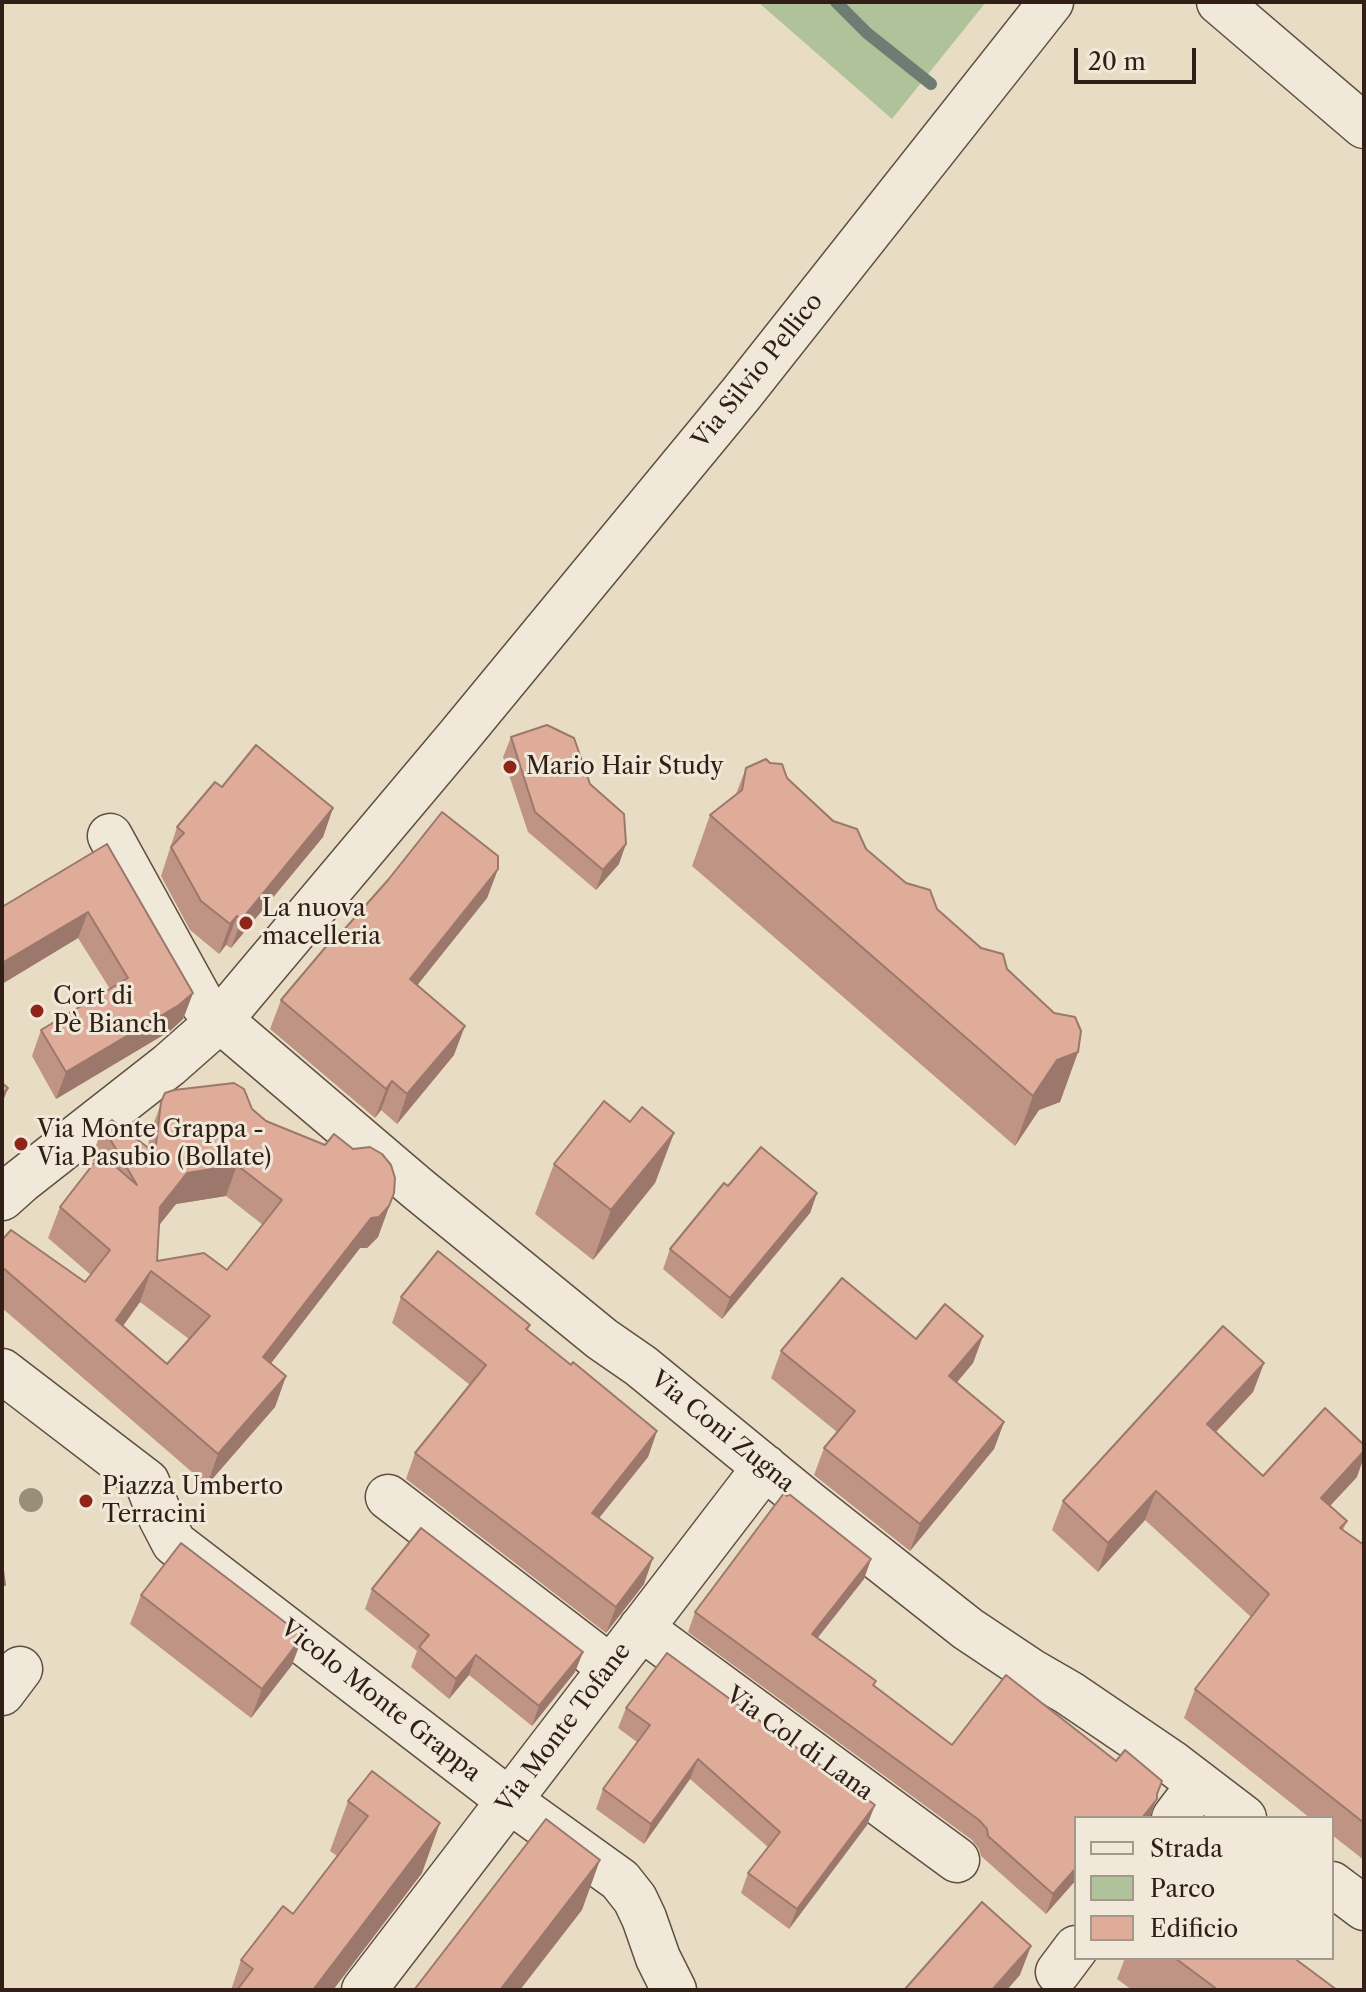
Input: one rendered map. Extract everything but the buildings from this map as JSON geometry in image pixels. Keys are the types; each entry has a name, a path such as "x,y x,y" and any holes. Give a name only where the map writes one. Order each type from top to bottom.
{"street":[{"name":"Via Silvio Pellico","path":"2,1198 169,1065 220,1020 741,394 1051,2"},
{"path":"1219,2 1364,126"},
{"name":"Via Coni Zugna","path":"110,836 202,1003 220,1020 417,1188 602,1339 641,1366 968,1629 1172,1763 1187,1802 1237,1816"},
{"name":"Vicolo Monte Grappa","path":"2,1371 147,1482 174,1543 500,1812 620,1880 640,1908 658,1958 674,1990"},
{"name":"Via Monte Tofane","path":"364,1990 765,1467"},
{"path":"388,1497 611,1668"},
{"name":"Via Col di Lana","path":"641,1628 957,1860"},
{"path":"1334,1886 1364,1908"}],"green space":[{"path":"758,2 986,2 892,119"}],"waterway":[{"path":"836,2 867,33 931,84"}],"place":[{"name":"Mario Hair Study","path":"510,767"},
{"name":"La nuova macelleria","path":"246,923"},
{"name":"Cort di Pè Bianch","path":"37,1011"},
{"name":"Via Monte Grappa - Via Pasubio (Bollate)","path":"21,1144"},
{"name":"Piazza Umberto Terracini","path":"86,1501"}]}
